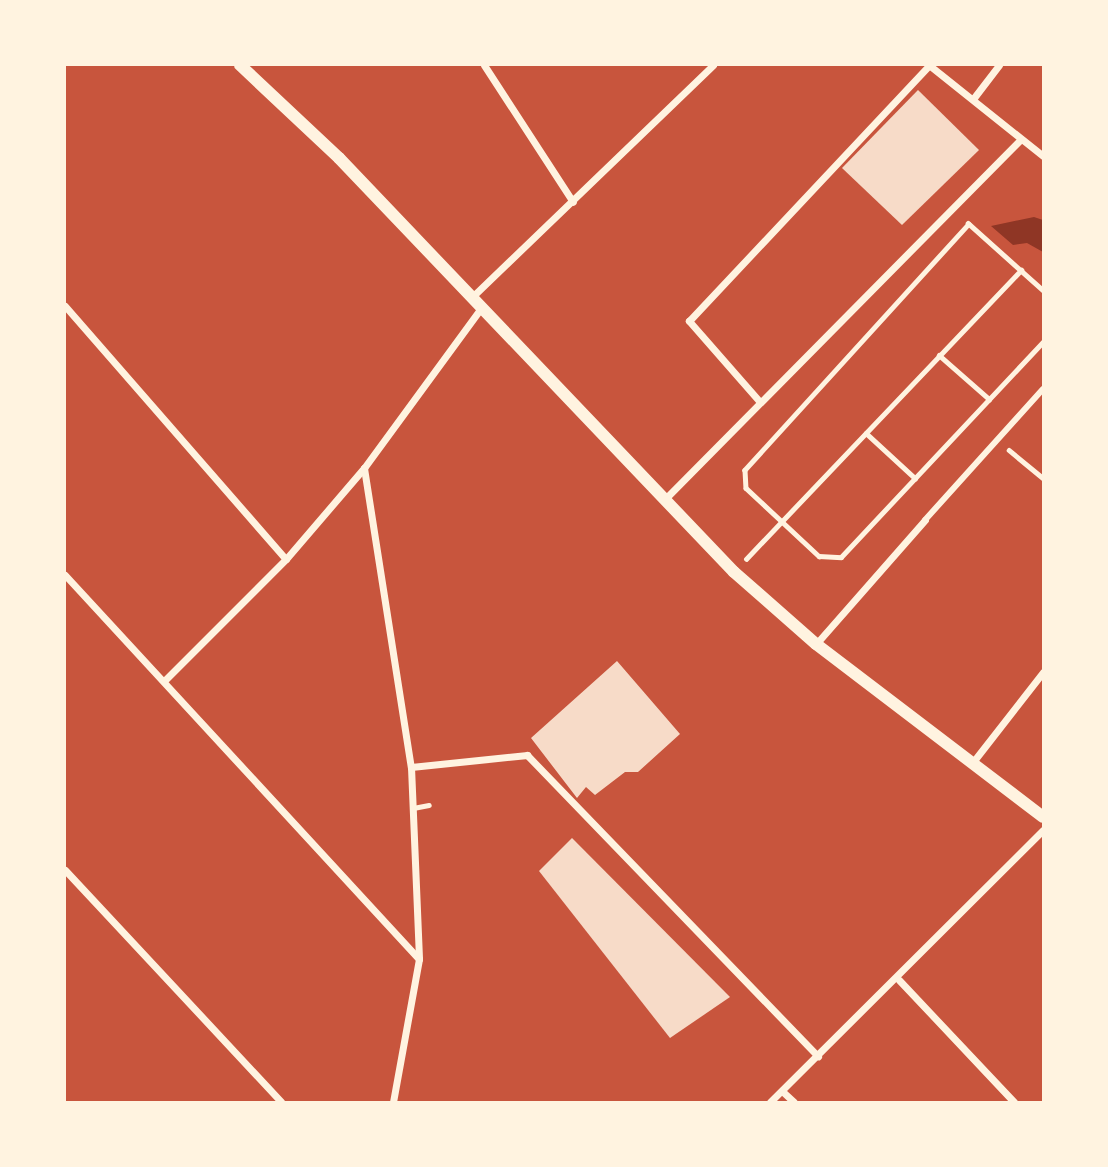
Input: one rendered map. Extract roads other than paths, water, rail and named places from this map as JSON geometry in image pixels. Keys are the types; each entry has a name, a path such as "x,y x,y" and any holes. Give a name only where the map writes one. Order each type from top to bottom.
{"street":[{"path":"240,65 339,158 479,311 734,572 816,644 1043,817"},
{"path":"484,65 573,202"},
{"path":"469,300 713,65"},
{"path":"760,402 689,321 929,65 1043,156"},
{"path":"973,99 999,65"},
{"path":"663,501 1020,140"},
{"path":"65,306 286,559"},
{"path":"165,680 286,559 364,468 479,311"},
{"path":"816,644 1043,389"},
{"path":"364,468 411,767 413,808 419,959 393,1102"},
{"path":"65,575 165,680 419,959"},
{"path":"973,762 1043,672"},
{"path":"411,767 527,755 818,1056"},
{"path":"770,1102 899,980 1043,830"},
{"path":"65,870 281,1102"},
{"path":"899,980 1014,1102"},
{"path":"782,1091 794,1102"}],"lane":[{"path":"413,808 429,805"}]}
